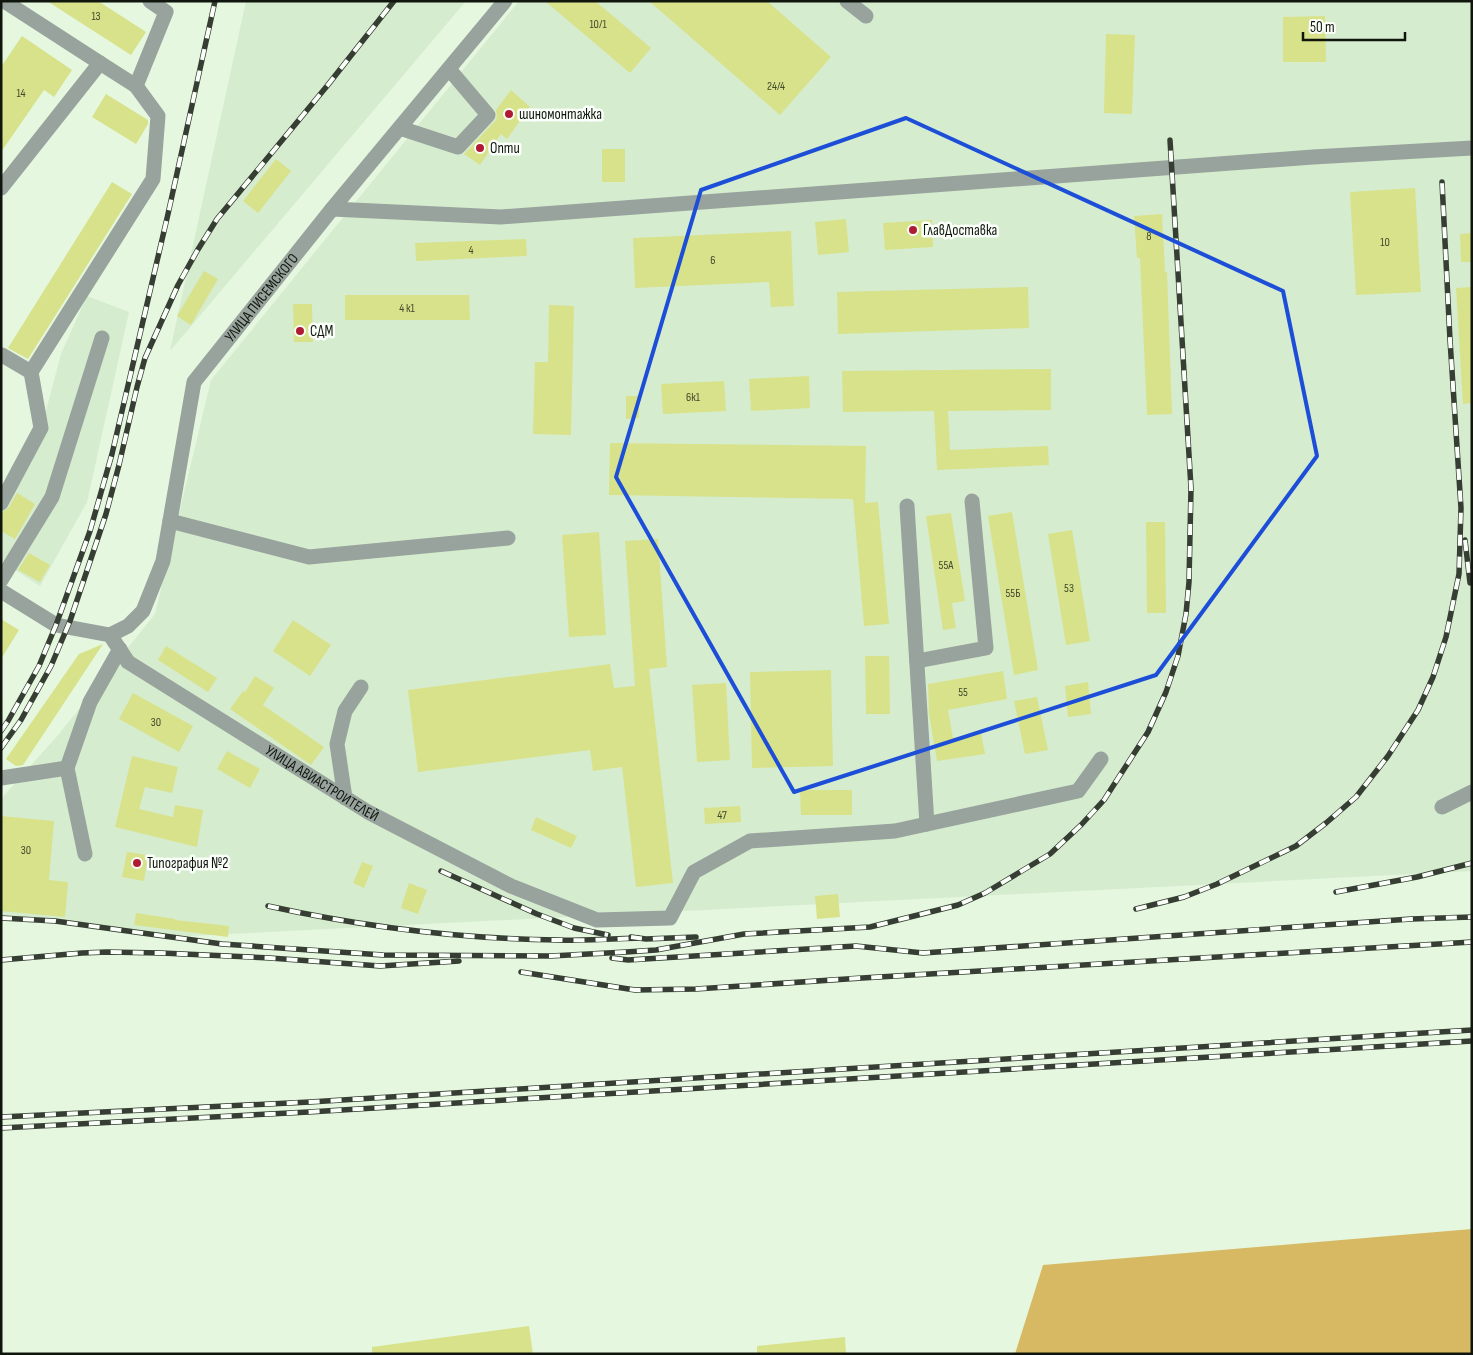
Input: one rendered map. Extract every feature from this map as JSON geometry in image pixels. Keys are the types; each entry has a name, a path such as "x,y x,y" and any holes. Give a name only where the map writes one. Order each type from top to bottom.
{"street":[{"path":"1,503 41,428 31,372 153,179 158,116 136,86 4,1"},
{"path":"136,86 166,12 150,1"},
{"name":"УЛИЦА ПИСЕМСКОГО","path":"110,635 128,626 143,611 163,561 194,382 332,209 505,1"},
{"path":"847,1 866,16"},
{"path":"1,188 100,63"},
{"path":"400,128 458,147 488,115 449,69"},
{"path":"332,209 501,217 1313,157 1472,148"},
{"path":"1,580 52,497 102,338"},
{"path":"2,355 31,372"},
{"path":"917,661 986,648 972,501"},
{"path":"908,506 928,824 1078,791 1102,759"},
{"path":"170,521 309,556 508,538"},
{"path":"1,591 56,625 110,635"},
{"name":"УЛИЦА АВИАСТРОИТЕЛЕЙ","path":"110,635 128,662 368,812 511,886 597,920 670,918 694,872 750,841 895,831 928,824"},
{"path":"85,854 68,768 90,702 120,650"},
{"path":"345,798 337,744 345,711 361,687"},
{"path":"1,778 68,768"},
{"path":"1442,807 1472,792"}],"highlighted area":[{"path":"906,118 1283,291 1317,456 1156,675 794,792 616,477 701,190"}],"shaded area":[{"path":"246,1 466,1 170,351"},
{"path":"519,1 1472,1 1472,871 171,937 1,916 1,799 59,734 155,614 211,380"},
{"path":"87,296 129,312 87,502 40,586 1,561 1,510 35,452 61,354"},
{"path":"1472,1229 1472,1354 1015,1354 1043,1265"}],"building":[{"path":"47,1 98,1 146,32 131,55"},
{"path":"545,1 595,1 651,48 630,73"},
{"path":"649,1 767,1 831,57 780,115"},
{"path":"1325,16 1326,62 1283,62 1283,17"},
{"path":"1106,34 1135,35 1132,114 1104,113"},
{"path":"22,36 72,70 54,97 44,90 1,152 1,67"},
{"name":"шиномонтажка","path":"511,90 530,107 507,139 501,134 480,165 464,154 495,121 497,117 496,110"},
{"path":"106,94 148,120 148,124 136,144 92,117"},
{"path":"602,149 625,149 625,182 602,182"},
{"path":"276,159 291,171 258,213 243,201"},
{"path":"112,182 132,194 28,359 8,348"},
{"path":"1415,188 1421,292 1356,295 1350,192"},
{"path":"1162,214 1165,272 1167,272 1172,414 1147,415 1140,258 1137,258 1134,216"},
{"path":"846,219 849,252 818,255 815,222"},
{"path":"932,220 933,247 885,250 883,223"},
{"path":"791,231 794,306 771,307 769,282 635,288 633,238"},
{"path":"1472,233 1472,262 1461,262 1460,234"},
{"path":"526,239 527,256 416,261 415,243"},
{"path":"204,271 218,279 191,325 177,316"},
{"path":"1028,287 1029,328 838,334 837,292"},
{"path":"1472,287 1472,403 1463,404 1456,288"},
{"path":"345,295 469,295 470,320 345,320"},
{"path":"293,304 312,304 313,342 294,342"},
{"path":"549,305 574,306 571,435 533,434 535,362 548,362"},
{"path":"1051,369 1051,410 948,411 950,450 1048,446 1049,465 937,470 934,411 843,412 842,371"},
{"path":"809,376 810,408 751,411 749,379"},
{"path":"724,381 726,411 663,414 661,384"},
{"path":"626,396 639,396 639,418 626,419"},
{"path":"610,443 866,446 865,503 878,502 889,624 864,626 853,499 609,495"},
{"path":"17,493 35,504 15,539 1,531 1,515 9,507"},
{"path":"1012,512 1038,670 1014,675 988,516"},
{"path":"951,513 965,601 952,603 956,628 943,630 926,516"},
{"path":"1146,522 1165,522 1166,613 1147,613"},
{"path":"1072,530 1090,641 1066,645 1048,534"},
{"path":"599,532 606,635 569,637 562,535"},
{"path":"658,539 667,667 649,669 673,883 636,887 622,767 593,771 590,750 418,772 408,690 610,664 614,688 635,686 625,541"},
{"path":"29,553 50,565 40,582 18,570"},
{"path":"1,619 19,630 1,659"},
{"path":"293,620 331,645 310,676 273,651"},
{"path":"103,644 23,765 16,766 6,759 79,654"},
{"path":"166,646 217,678 208,692 158,660"},
{"path":"865,656 889,656 890,714 866,714"},
{"path":"831,670 833,766 752,768 750,672"},
{"path":"1003,671 1007,699 948,710 953,738 981,733 985,754 937,761 929,714 928,684"},
{"path":"255,676 274,688 263,705 324,747 311,765 230,709 243,691 245,692"},
{"path":"1088,682 1091,714 1068,717 1065,686"},
{"path":"726,683 730,760 697,762 692,685"},
{"path":"133,693 193,726 179,752 119,719"},
{"path":"1037,697 1048,750 1025,754 1014,701"},
{"path":"227,751 260,769 250,788 217,769"},
{"path":"132,756 178,767 172,793 145,787 139,809 173,817 175,805 203,810 197,847 115,827"},
{"path":"800,790 852,790 852,815 801,815"},
{"path":"740,806 741,822 705,824 704,808"},
{"path":"1,816 54,821 49,880 68,882 65,917 1,911"},
{"path":"536,817 577,836 571,848 531,830"},
{"path":"127,852 148,855 144,881 122,877"},
{"path":"362,862 373,866 364,888 353,883"},
{"path":"409,883 427,890 418,914 401,908"},
{"path":"838,894 840,917 817,919 815,896"},
{"path":"136,913 175,920 229,926 228,937 134,925"},
{"path":"529,1326 533,1354 372,1354 372,1347"},
{"path":"845,1337 846,1354 757,1354 757,1346"}],"railway":[{"path":"1,731 39,666 90,531 112,454 215,1"},
{"path":"1,748 21,720 51,666 70,621 106,514 145,358 178,285 217,219 327,86 394,1"},
{"path":"1,918 55,921 222,944 383,955 551,956 626,952 656,950 744,934 870,927 958,905 985,893 1050,854 1104,800 1148,732 1166,692 1178,656 1186,614 1189,582 1191,488 1170,140"},
{"path":"1136,909 1184,897 1217,884 1296,846 1326,823 1356,797 1388,756 1418,710 1433,677 1446,637 1459,574 1461,508 1442,182"},
{"path":"1465,540 1470,583"},
{"path":"1336,892 1417,877 1472,863"},
{"path":"441,871 537,914 574,928 608,935"},
{"path":"268,906 340,920 413,931 522,939 598,940 638,938"},
{"path":"612,958 628,960 856,946 923,953 1411,919 1472,917"},
{"path":"631,937 646,939 696,937"},
{"path":"521,972 635,990 696,989 1472,942"},
{"path":"1,960 107,952 270,958 380,966 459,961"},
{"path":"1,1117 310,1102 1472,1030"},
{"path":"1,1128 309,1112 1472,1041"}],"place":[{"name":"шиномонтажка","path":"509,114"},
{"name":"Опти","path":"480,148"},
{"name":"ГлавДоставка","path":"913,230"},
{"name":"СДМ","path":"300,331"},
{"name":"Типография №2","path":"137,863"}]}
